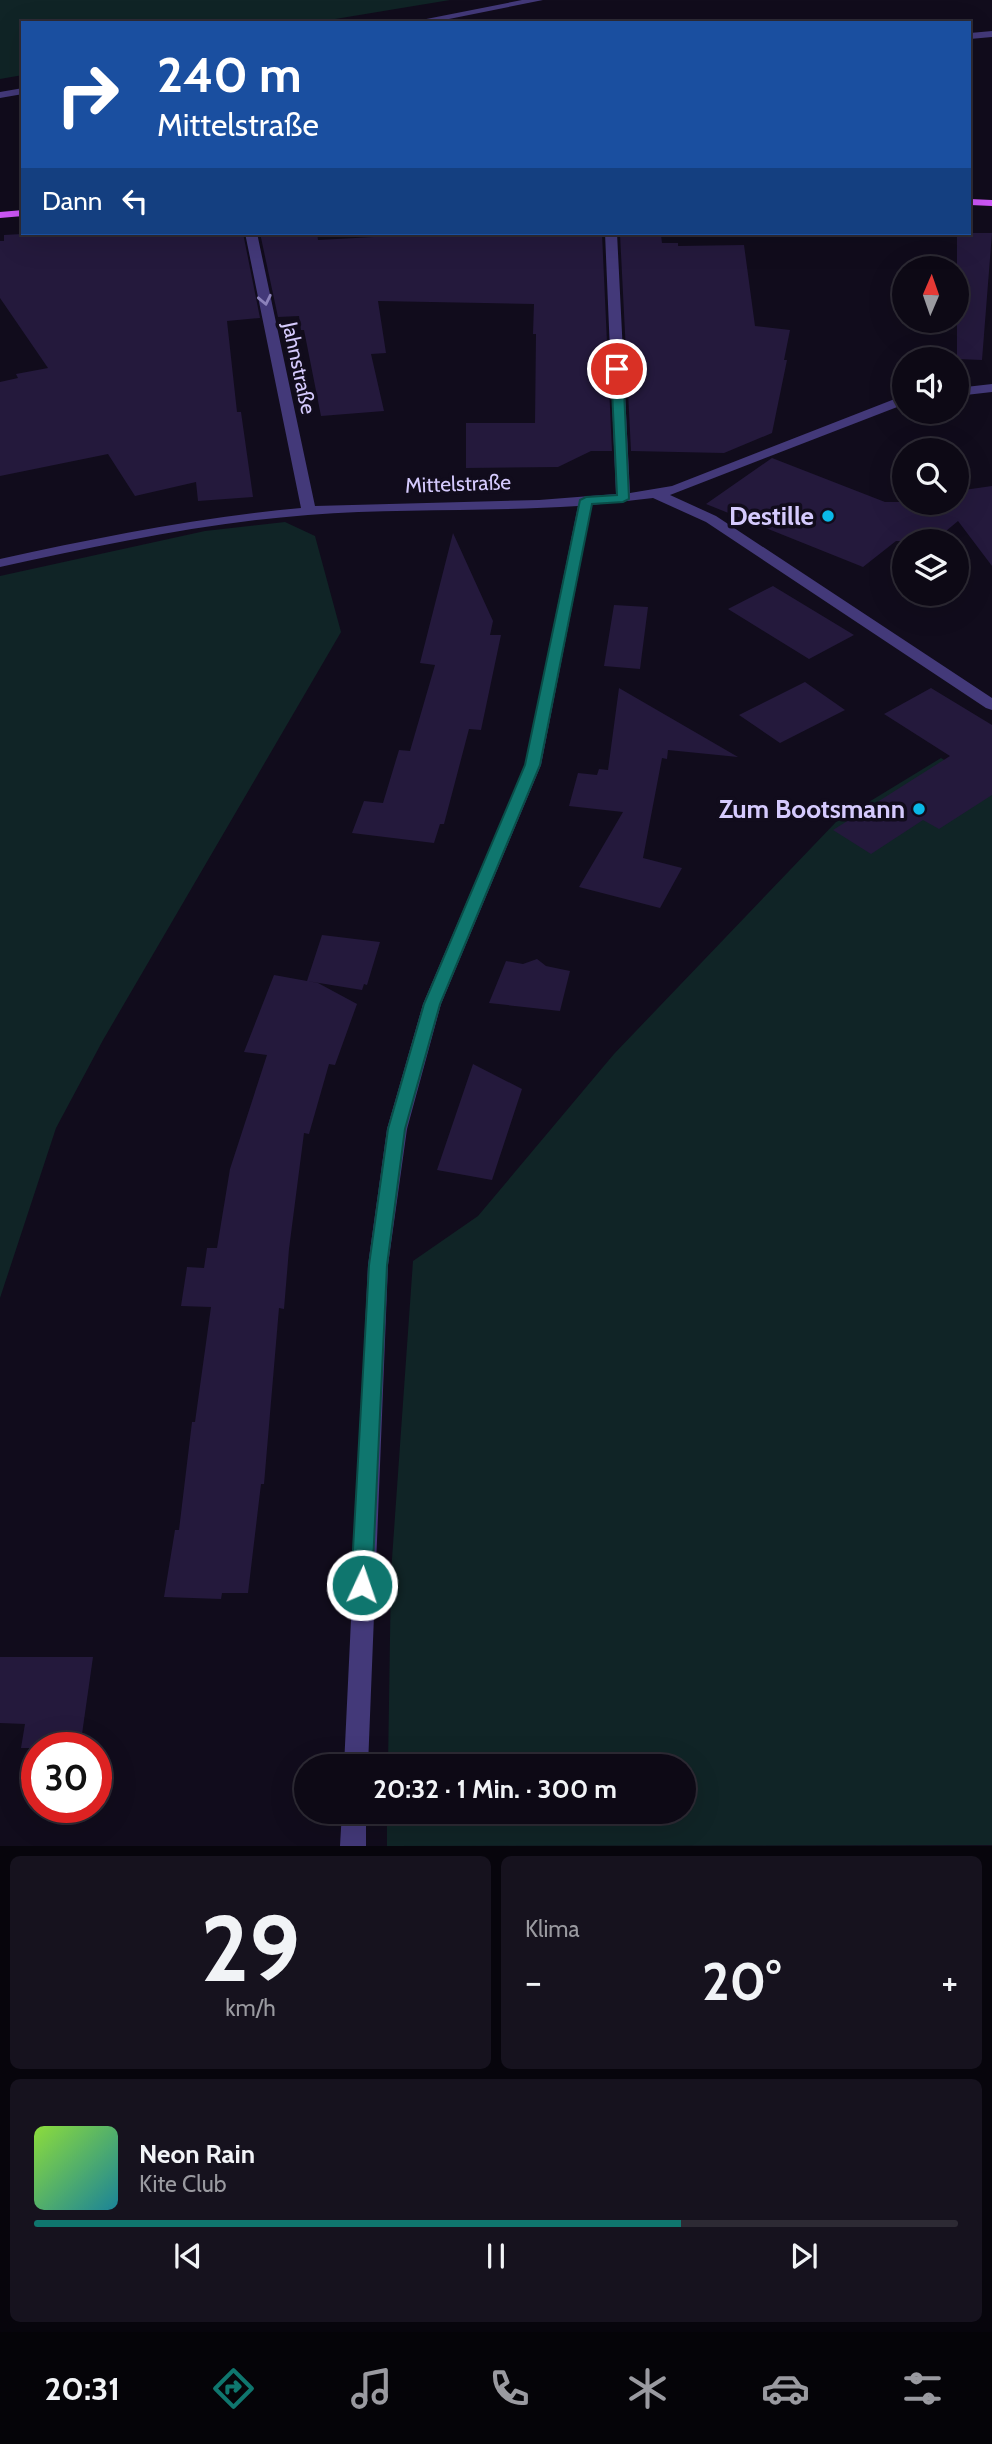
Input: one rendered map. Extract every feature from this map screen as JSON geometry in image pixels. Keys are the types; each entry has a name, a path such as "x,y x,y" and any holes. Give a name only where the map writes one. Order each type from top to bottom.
{"main road":[{"path":"971,202 992,202"},
{"path":"0,215 21,214"}],"street":[{"path":"422,21 538,0"},
{"path":"971,36 992,34"},
{"path":"0,95 21,91"},
{"name":"Jahnstraße","path":"251,235 309,511"},
{"path":"611,235 623,499"},
{"path":"969,391 992,388"},
{"name":"Mittelstraße","path":"0,563 179,526 309,511 623,499 656,494 676,490 892,404"},
{"path":"656,494 710,519 992,705"},
{"path":"356,1754 378,1265 397,1129 432,1004 533,765 586,500"},
{"path":"353,1846 354,1824"}],"green space":[{"path":"0,0 450,0 323,21 21,21 21,75 0,79"},
{"path":"285,522 315,536 341,632 103,1040 56,1128 0,1298 0,576 205,531"},
{"path":"941,758 992,788 992,1845 387,1846 387,1824 696,1824 696,1754 388,1754 391,1573 413,1261 478,1216 614,1054 836,822"}],"building":[{"path":"971,233 992,233 982,360 969,359 969,347 957,347 957,333 970,332 970,256 957,256 957,235"},
{"path":"4,235 243,235 260,318 227,321 237,412 241,412 253,497 198,501 196,482 135,496 108,454 0,476 0,382 18,378 16,374 48,368 0,298 0,241 4,241"},
{"path":"260,235 317,235 318,240 411,235 602,235 612,451 591,451 558,467 466,468 466,423 535,423 534,304 378,301 386,353 371,354 384,411 321,416 299,316 278,317"},
{"path":"620,235 661,235 662,243 678,243 678,246 744,245 755,326 790,330 784,360 787,360 772,433 724,453 631,451"},
{"name":"Destille","path":"772,458 885,502 892,502 892,515 969,515 969,489 992,486 992,566 969,536 969,529 964,529 958,521 948,529 892,529 892,544 863,567 706,504"},
{"path":"453,533 493,621 490,635 501,635 481,730 469,729 444,824 440,824 434,843 352,833 364,801 383,803 399,750 410,751 435,665 420,663"},
{"path":"773,586 854,635 809,659 728,609"},
{"path":"614,605 648,607 640,669 604,666"},
{"path":"805,682 845,710 780,743 739,715"},
{"path":"619,688 738,757 668,750 667,759 662,758 643,858 682,868 660,908 579,887 623,812 569,806 578,773 597,775 599,769 608,770"},
{"path":"931,688 992,725 992,795 939,829 923,820 871,854 833,830 950,756 884,714"},
{"path":"322,935 380,942 367,985 364,984 362,990 307,981"},
{"path":"537,959 546,966 570,971 560,1011 489,1003 506,961 523,964"},
{"path":"274,975 318,983 357,1004 335,1065 329,1064 309,1134 304,1133 284,1309 279,1308 264,1484 261,1484 248,1593 222,1593 221,1599 164,1597 175,1530 179,1530 192,1422 195,1422 211,1307 181,1306 187,1267 204,1268 207,1248 217,1248 230,1169 267,1055 244,1052"},
{"path":"473,1064 522,1089 492,1180 437,1170"},
{"path":"0,1657 93,1657 82,1732 24,1732 25,1724 0,1723"}],"place":[{"name":"Destille","path":"828,516"},
{"name":"Zum Bootsmann","path":"919,809"}],"route":[{"path":"362,1585 378,1265 397,1129 432,1004 533,765 586,500 623,499 617,369"}]}
